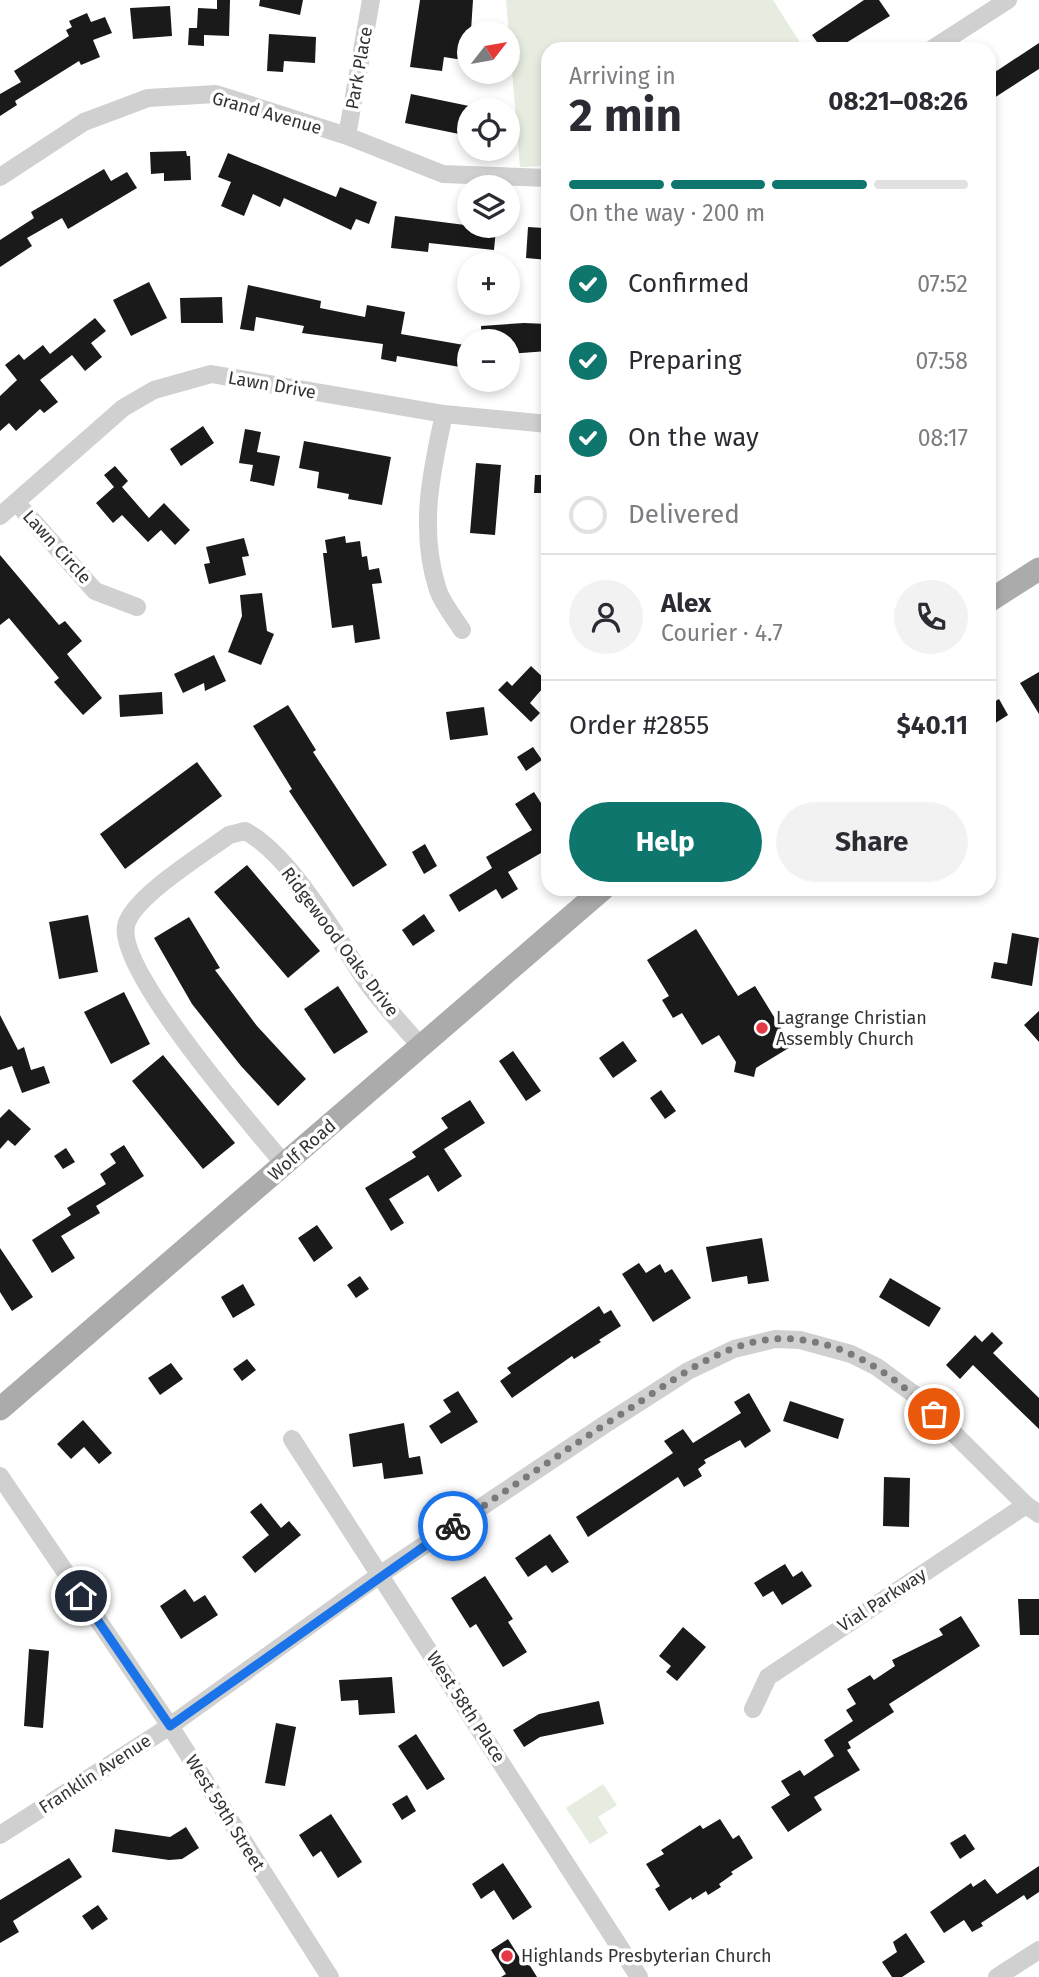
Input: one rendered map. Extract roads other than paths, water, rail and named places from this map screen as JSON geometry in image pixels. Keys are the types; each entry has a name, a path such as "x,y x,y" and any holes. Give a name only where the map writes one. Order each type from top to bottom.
{"main road":[{"path":"996,597 1039,569"},
{"name":"Wolf Road","path":"0,1409 595,896"}],"street":[{"name":"Park Place","path":"347,136 371,0"},
{"path":"943,42 1008,0"},
{"name":"Grand Avenue","path":"0,177 84,122 148,97 216,94 347,136 443,174 541,178"},
{"name":"Lawn Drive","path":"0,516 123,408 155,390 211,374 444,414 541,423"},
{"path":"444,414 427,492 428,540 437,590 462,630"},
{"name":"Lawn Circle","path":"16,502 95,591 137,607"},
{"name":"Ridgewood Oaks Drive","path":"285,1165 176,1032 127,945 126,926 136,906 229,835 245,831 261,839 330,923 367,983 421,1046"},
{"name":"Franklin Avenue","path":"0,1835 170,1726 381,1574 688,1371 734,1349 775,1339 821,1344 877,1367 915,1395 1033,1510"},
{"name":"West 58th Place","path":"292,1438 639,1977"},
{"name":"West 59th Street","path":"0,1476 170,1726 330,1977"},
{"name":"Vial Parkway","path":"753,1709 768,1677 1033,1510"},
{"path":"997,1977 1039,1950"}],"place":[{"name":"Lagrange Christian Assembly Church","path":"762,1028"},
{"name":"Highlands Presbyterian Church","path":"507,1956"}]}
